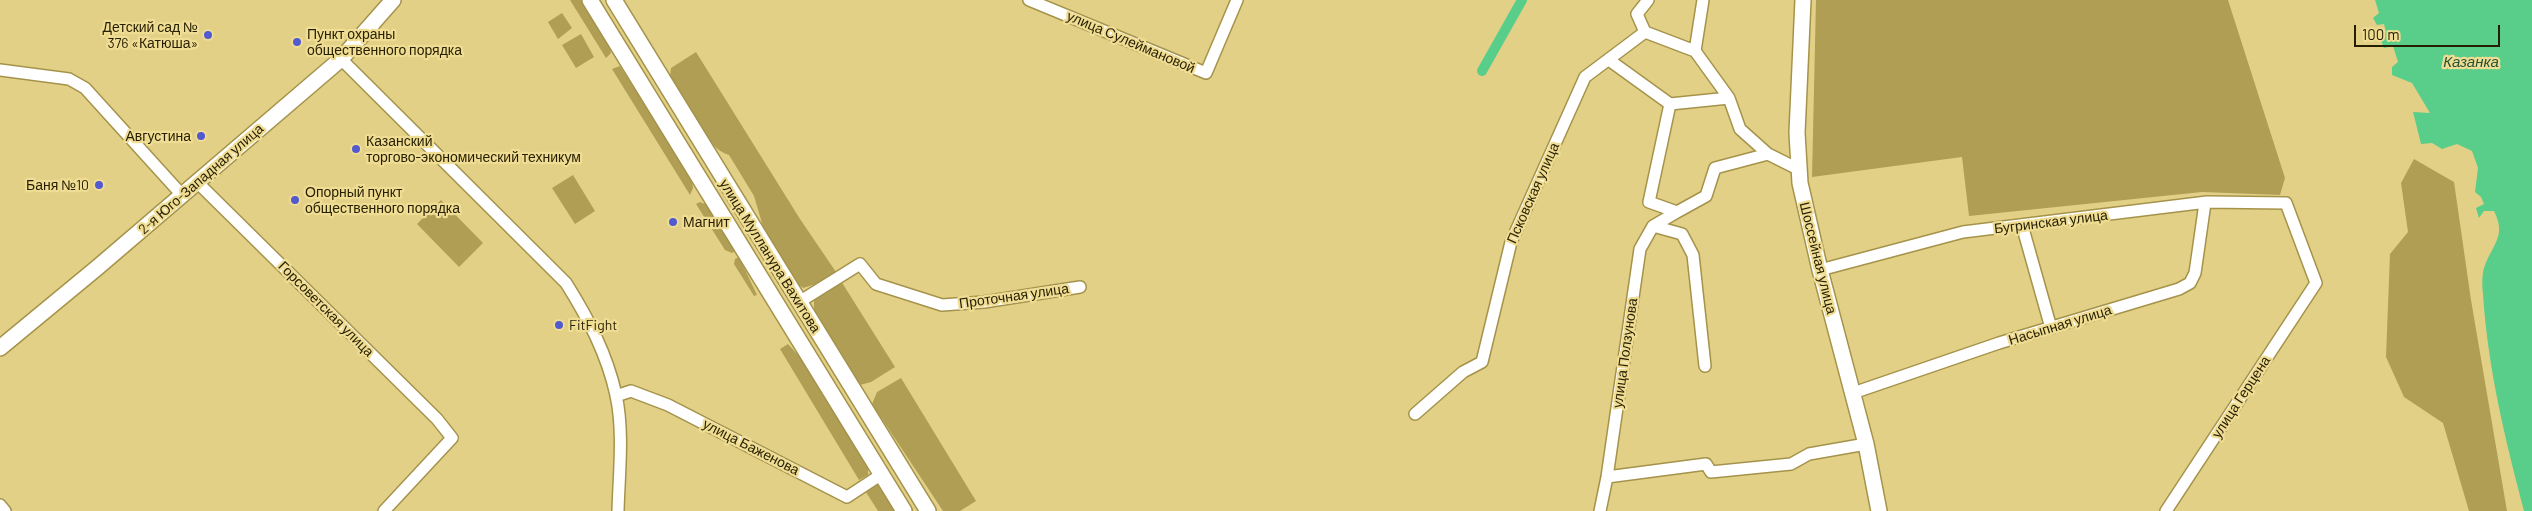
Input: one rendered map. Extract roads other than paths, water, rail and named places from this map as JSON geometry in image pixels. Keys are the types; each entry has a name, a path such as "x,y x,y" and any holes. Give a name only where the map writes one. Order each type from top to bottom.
{"main road":[{"name":"2-я Юго-Западная улица","path":"0,348 341,59 393,0"},
{"name":"улица Мулланура Вахитова","path":"590,0 904,511"},
{"name":"улица Мулланура Вахитова","path":"614,0 928,511"},
{"name":"Шоссейная улица","path":"1804,0 1797,133 1798,169 1804,205 1820,270 1866,444 1879,511"}],"street":[{"name":"улица Сулеймановой","path":"1029,0 1206,73 1237,0"},
{"path":"1648,0 1637,14 1645,32 1695,51 1729,98 1740,129 1768,154 1798,169"},
{"path":"1695,51 1703,0"},
{"name":"Псковская улица","path":"1415,414 1464,372 1482,362 1510,242 1584,76 1645,32"},
{"path":"341,59 566,283 592,325 616,396 620,434 618,511"},
{"path":"1608,60 1670,104 1729,98"},
{"path":"0,70 69,79 85,88 182,195"},
{"path":"1670,104 1649,202 1677,212"},
{"name":"улица Ползунова","path":"1600,511 1607,477 1640,248 1653,226 1706,196 1715,168 1768,154"},
{"name":"Горсоветская улица","path":"198,182 437,419 452,438 384,511"},
{"name":"Бугринская улица","path":"1820,270 1963,232 2206,203 2286,203 2316,283"},
{"name":"Насыпная улица","path":"1853,394 2051,328 2179,289 2190,283 2195,273 2206,203"},
{"path":"2022,225 2051,328"},
{"path":"1653,226 1682,234 1693,255 1705,366"},
{"name":"Проточная улица","path":"799,302 860,264 876,284 942,306 984,302 1080,287"},
{"name":"улица Герцена","path":"2166,511 2316,283"},
{"name":"улица Баженова","path":"616,396 631,391 668,405 847,496 882,474"},
{"path":"1607,477 1706,464 1711,472 1791,464 1809,454 1866,444"},
{"path":"0,505 5,511"}],"water":[{"name":"Казанка","path":"2375,0 2532,0 2532,511 2524,511 2510,457 2493,377 2485,322 2482,288 2483,274 2499,234 2498,220 2494,211 2484,211 2479,218 2476,208 2484,204 2481,197 2475,192 2478,168 2472,151 2457,144 2442,149 2432,143 2421,144 2413,112 2430,113 2412,83 2392,75 2392,67 2398,62 2393,46 2384,48 2379,36 2386,32 2384,24 2377,25 2373,18 2379,13"}],"waterway":[{"path":"1482,71 1522,0"}],"place":[{"name":"Детский сад № 376 «Катюша»","path":"208,35"},
{"name":"Пункт охраны общественного порядка","path":"297,42"},
{"name":"Августина","path":"201,136"},
{"name":"Казанский торгово-экономический техникум","path":"356,149"},
{"name":"Баня №10","path":"99,185"},
{"name":"Опорный пункт общественного порядка","path":"295,200"},
{"name":"Магнит","path":"673,222"},
{"name":"FitFight","path":"559,325"}]}
